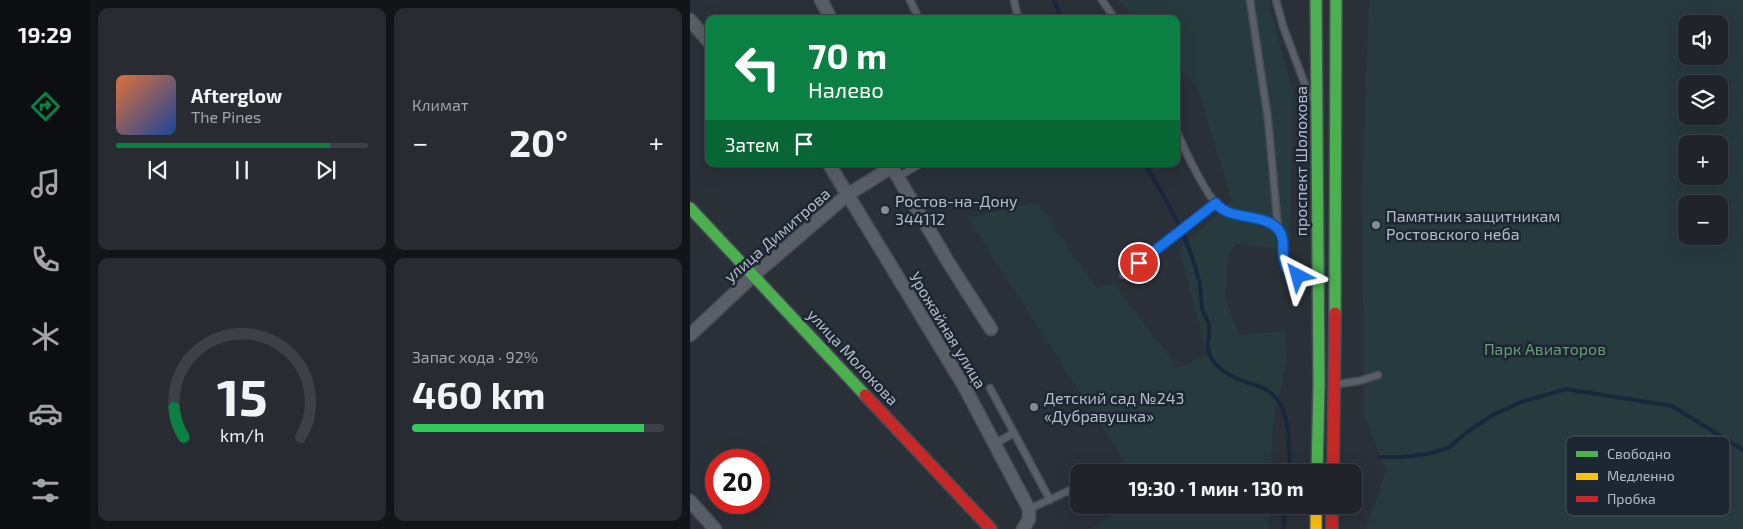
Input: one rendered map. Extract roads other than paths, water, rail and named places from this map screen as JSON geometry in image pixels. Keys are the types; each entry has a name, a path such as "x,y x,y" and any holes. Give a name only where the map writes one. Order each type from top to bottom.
{"main road":[{"name":"проспект Шолохова","path":"1316,0 1319,385 1317,464"},
{"path":"1333,464 1336,0"},
{"name":"улица Молокова","path":"690,208 991,529"},
{"path":"1316,514 1316,529"},
{"path":"1332,514 1332,529"}],"street":[{"path":"821,0 829,15"},
{"path":"690,20 705,37"},
{"name":"Урожайная улица","path":"830,167 964,386 994,444 1027,519"},
{"path":"894,169 950,265 991,329"},
{"name":"улица Димитрова","path":"690,336 754,275 847,194 894,169"},
{"path":"690,501 715,529"}],"lane":[{"path":"910,0 918,15"},
{"path":"1014,0 1017,15"},
{"path":"1102,0 1113,15"},
{"path":"1250,0 1268,119 1278,228 1283,240 1283,259 1288,270 1298,276 1317,274"},
{"path":"1276,0 1283,26 1317,116"},
{"path":"1180,139 1186,153 1220,209 1234,214 1267,220 1278,228"},
{"path":"1123,275 1216,203"},
{"path":"1335,384 1359,381 1378,375"},
{"path":"990,388 1050,500"},
{"path":"994,444 1014,433"},
{"path":"1027,519 1050,500 1070,490"}],"waterway":[{"path":"1054,0 1060,15"},
{"path":"1147,167 1176,220 1195,265 1200,284 1203,311 1209,324 1208,351 1213,361 1231,376 1266,389 1275,397 1282,407 1286,419 1290,464"},
{"path":"1379,457 1427,454 1448,448 1491,416 1521,402 1566,389 1672,406 1720,436"},
{"path":"1730,442 1743,450"},
{"path":"1283,529 1285,514"}],"place":[{"name":"Ростов-на-Дону 344112","path":"885,210"},
{"name":"Памятник защитникам Ростовского неба","path":"1376,225"},
{"name":"Детский сад №243 «Дубравушка»","path":"1034,407"}],"park label":[{"name":"Парк Авиаторов","path":"1545,349"}]}
